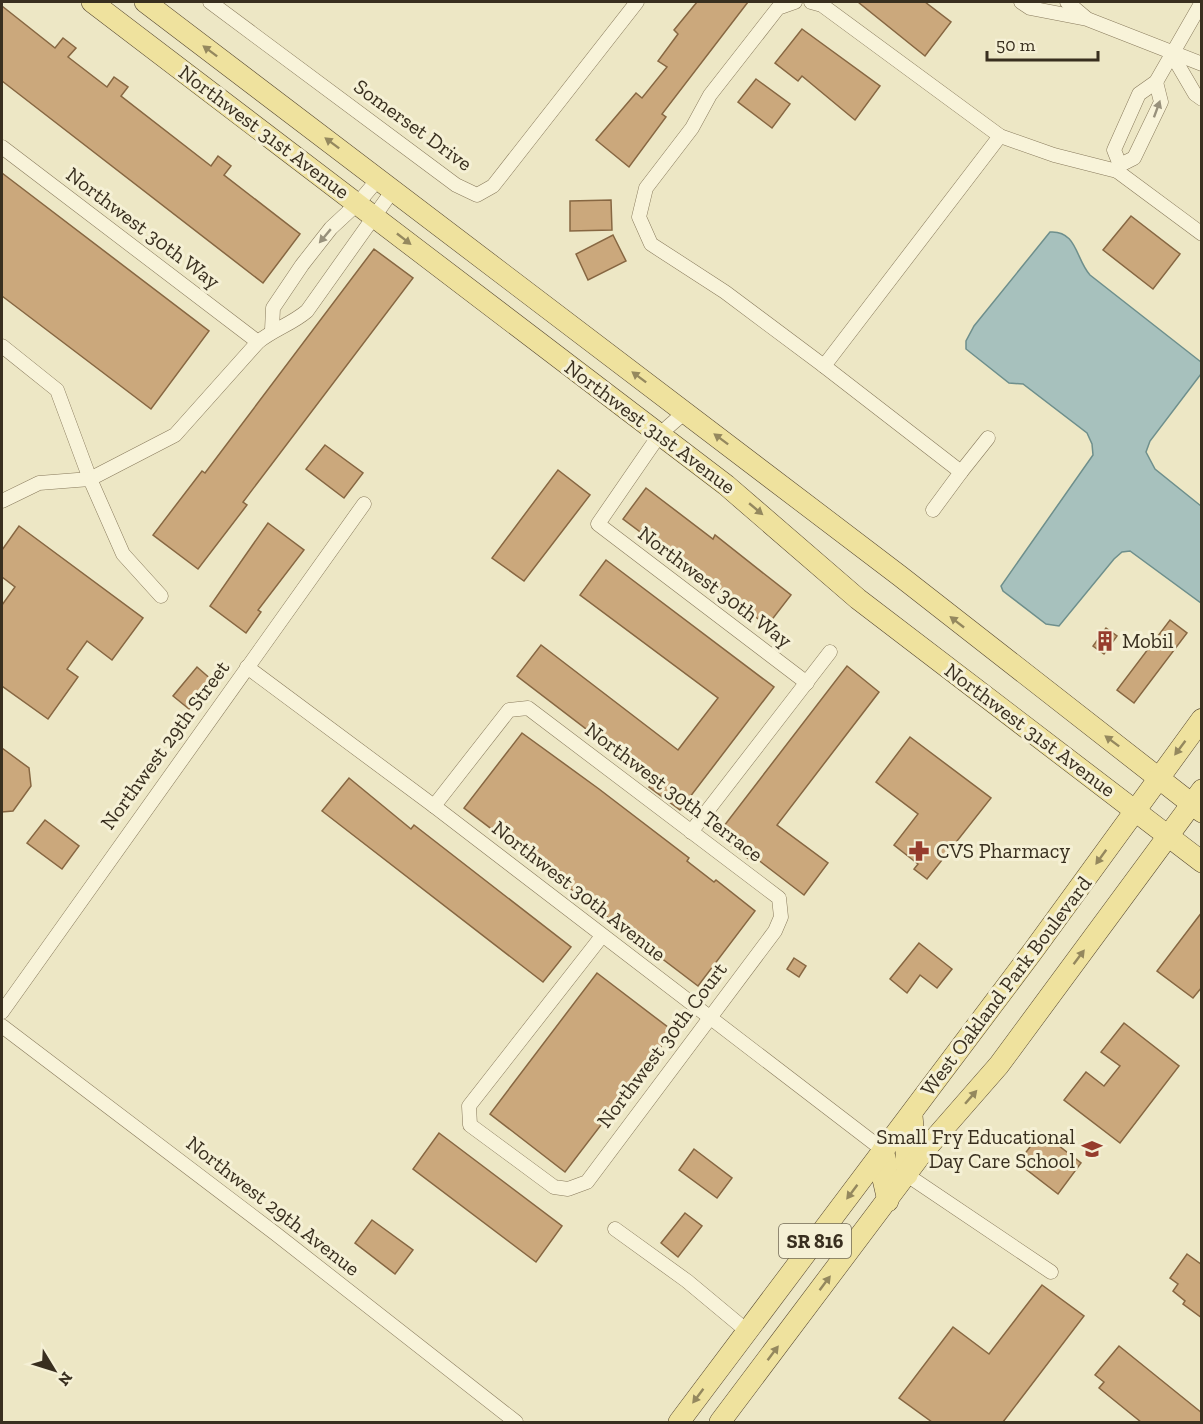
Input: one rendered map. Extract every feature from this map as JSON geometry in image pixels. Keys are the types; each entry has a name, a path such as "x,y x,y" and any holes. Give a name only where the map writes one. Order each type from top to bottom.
{"main road":[{"name":"Northwest 31st Avenue","path":"92,2 660,434 755,508 858,599 1202,861"},
{"name":"Northwest 31st Avenue","path":"145,2 685,412 1158,777 1198,802"},
{"name":"West Oakland Park Boulevard","path":"679,1422 912,1112 1202,719"},
{"name":"West Oakland Park Boulevard","path":"720,1422 907,1174 999,1065 1168,835 1198,802"},
{"path":"907,1174 906,1150 913,1127 912,1112"},
{"path":"883,1150 887,1166 883,1179 888,1201"}],"street":[{"name":"Somerset Drive","path":"210,2 456,185 477,195 493,186 637,2"},
{"path":"795,2 778,8 710,95 692,128 646,188 639,217 651,244 725,292 961,472"},
{"path":"811,2 822,5 1000,136 1054,155 1119,168 1202,234"},
{"path":"1021,2 1030,8 1087,19 1202,64"},
{"path":"1067,2 1087,19"},
{"path":"1119,168 1114,150 1139,94 1156,82 1202,2"},
{"path":"1171,53 1195,94 1202,99"},
{"path":"1119,168 1134,158 1161,102 1156,82"},
{"path":"1123,127 1144,137"},
{"path":"824,366 1000,136"},
{"name":"Northwest 30th Way","path":"2,147 258,342"},
{"path":"2,501 39,483 90,478 175,435 258,342 272,330 296,320 307,311 365,209 386,184"},
{"path":"272,330 273,308 316,246 365,209 386,184"},
{"path":"2,346 57,390 90,478 123,554 161,596"},
{"path":"660,434 685,412"},
{"name":"Northwest 30th Way","path":"660,434 598,524 807,683"},
{"path":"933,510 988,438"},
{"name":"Northwest 29th Street","path":"2,1012 364,504"},
{"path":"691,832 830,652"},
{"name":"Northwest 30th Avenue","path":"247,667 434,806 883,1150"},
{"name":"Northwest 30th Terrace","path":"434,806 509,710 528,708 779,898 781,916"},
{"name":"Northwest 30th Court","path":"602,936 469,1106 470,1125 554,1187 568,1189 587,1182 775,931 781,916"},
{"name":"Northwest 29th Avenue","path":"2,1026 276,1234 516,1422"},
{"path":"907,1174 1051,1272"},
{"path":"615,1229 687,1281 747,1331"}],"water":[{"path":"1050,232 1066,236 1075,247 1090,275 1201,362 1201,374 1150,441 1146,452 1155,469 1201,506 1201,603 1130,551 1122,552 1114,559 1059,626 1046,624 1003,591 1001,586 1093,455 1092,444 1087,433 1023,384 1009,383 966,349 966,341 974,326"}],"building":[{"path":"697,2 748,2 662,114 666,117 629,167 596,140 636,93 642,98 667,67 658,61 678,34 674,30"},
{"path":"858,2 925,2 951,22 925,56"},
{"path":"2,6 55,48 63,38 76,48 68,57 107,87 114,77 128,87 121,96 211,166 218,156 231,166 224,175 300,234 263,283 2,81"},
{"path":"802,29 880,86 855,120 802,76 798,81 775,63"},
{"path":"756,79 790,104 772,128 738,102"},
{"path":"2,173 209,331 151,409 2,296"},
{"path":"611,200 612,230 570,231 570,201"},
{"path":"1131,216 1180,254 1153,289 1103,250"},
{"path":"613,235 626,261 588,280 576,254"},
{"path":"374,249 413,278 243,502 247,505 198,569 153,535 202,471 205,473"},
{"path":"325,445 363,473 344,498 306,469"},
{"path":"558,470 590,495 524,581 492,558"},
{"path":"646,488 713,539 715,535 791,595 767,626 685,561 683,564 623,519"},
{"path":"268,523 304,550 258,610 261,612 246,633 210,606"},
{"path":"19,526 143,618 112,660 87,641 67,669 78,677 48,719 2,686 2,605 15,587 2,577 2,550"},
{"path":"606,560 774,687 680,810 649,787 654,781 517,676 541,645 678,750 718,698 580,595"},
{"name":"Mobil","path":"1170,620 1187,633 1134,703 1117,690"},
{"name":"Mobil","path":"1106,628 1117,636 1104,654 1093,646"},
{"path":"847,666 879,692 777,825 828,863 804,895 753,856 750,860 717,835"},
{"path":"197,667 213,681 189,709 173,696"},
{"path":"522,733 599,789 689,858 687,861 714,882 716,880 755,911 698,986 464,808"},
{"path":"910,737 991,798 927,879 914,869 918,864 894,845 918,814 876,782"},
{"path":"2,748 29,768 31,786 13,811 2,812"},
{"path":"349,778 411,829 414,825 571,947 543,982 322,811"},
{"path":"45,820 79,846 62,869 27,843"},
{"path":"1202,912 1202,987 1193,998 1157,971"},
{"path":"919,943 952,969 937,988 920,975 907,993 890,979"},
{"path":"794,958 806,966 799,977 787,969"},
{"path":"597,973 673,1031 565,1172 490,1114"},
{"path":"1124,1023 1179,1066 1120,1143 1064,1100 1086,1072 1104,1086 1120,1066 1101,1052"},
{"path":"1041,1132 1081,1163 1058,1194 1018,1163"},
{"path":"439,1133 562,1226 536,1262 413,1169"},
{"path":"694,1149 732,1178 717,1198 679,1170"},
{"path":"685,1213 702,1226 678,1257 661,1243"},
{"path":"372,1220 413,1250 395,1274 355,1243"},
{"path":"1187,1254 1202,1265 1202,1318 1183,1304 1185,1301 1173,1291 1178,1284 1170,1278"},
{"path":"1042,1285 1084,1316 1003,1422 932,1422 899,1398 953,1327 989,1354"},
{"path":"1119,1346 1202,1413 1202,1422 1141,1422 1099,1388 1104,1382 1095,1375"}],"place":[{"name":"Mobil","path":"1105,641"},
{"name":"CVS Pharmacy","path":"919,851"},
{"name":"Small Fry Educational Day Care School","path":"1092,1149"}]}
